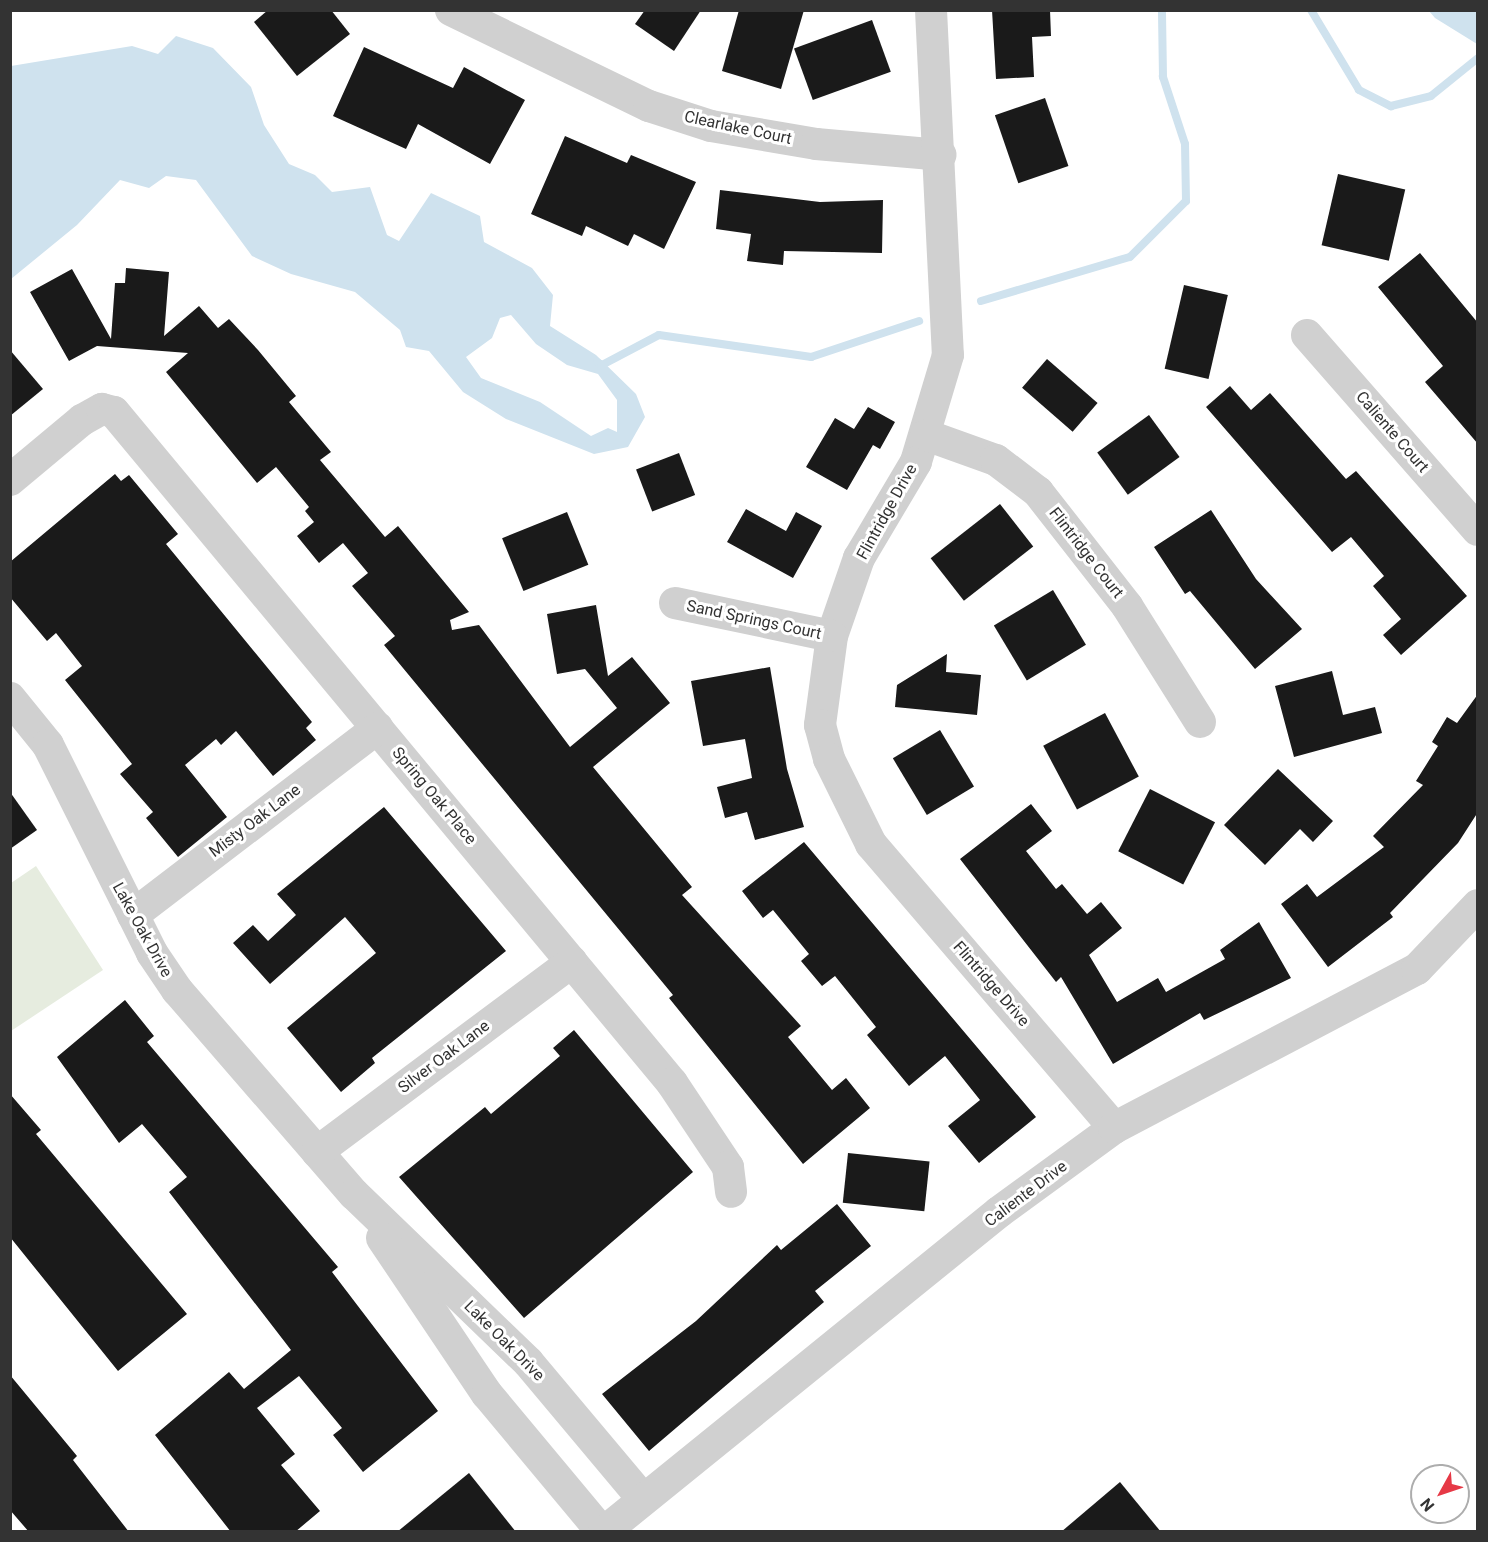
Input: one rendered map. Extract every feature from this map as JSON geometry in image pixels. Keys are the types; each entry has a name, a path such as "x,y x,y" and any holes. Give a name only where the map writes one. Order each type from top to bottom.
{"street":[{"name":"Clearlake Court","path":"451,10 649,106 711,126 816,144 941,155"},
{"name":"Flintridge Drive","path":"932,10 941,155 948,355 926,435 859,558 832,636 820,725 829,759 871,843 1114,1128"},
{"name":"Caliente Court","path":"1306,335 1478,530"},
{"name":"Spring Oak Place","path":"10,480 82,420 102,409 114,412 672,1083 728,1167 731,1192"},
{"name":"Flintridge Court","path":"926,435 996,460 1038,492 1128,606 1200,722"},
{"name":"Sand Springs Court","path":"675,603 832,636"},
{"name":"Lake Oak Drive","path":"10,698 48,745 133,915 177,990 354,1194 528,1362 644,1499"},
{"name":"Misty Oak Lane","path":"133,915 378,728"},
{"name":"Caliente Drive","path":"603,1532 999,1212 1114,1128 1416,969 1478,905"},
{"name":"Silver Oak Lane","path":"317,1152 572,962"},
{"name":"Lake Oak Drive","path":"354,1194 487,1394 603,1532"}],"shaded area":[{"path":"36,866 103,970 11,1031 11,883"}],"water":[{"path":"1429,11 1477,11 1477,44 1435,18"},
{"path":"176,36 213,48 251,87 264,125 289,164 315,175 332,192 370,187 387,235 399,241 431,193 480,216 484,242 532,268 553,295 550,326 596,355 636,394 645,417 628,447 594,454 506,419 463,392 429,351 406,347 400,330 355,292 291,274 252,256 196,180 166,176 149,188 120,180 77,225 11,279 11,66 132,46 158,54","holes":["511,315 536,344 567,365 598,374 617,400 617,432 608,428 591,436 540,402 481,378 466,357 492,338 500,318"]}],"building":[{"path":"268,10 331,10 350,34 297,76 254,22"},
{"path":"645,10 701,10 674,51 635,24"},
{"path":"739,10 804,10 781,89 722,71"},
{"path":"992,10 1050,10 1051,36 1032,37 1034,77 996,79"},
{"path":"872,20 891,72 813,100 794,48"},
{"path":"364,47 453,88 464,67 525,100 490,164 418,124 406,149 333,116"},
{"path":"1045,98 1068,166 1018,183 995,115"},
{"path":"565,136 627,163 631,155 696,182 664,249 634,234 628,246 586,226 582,236 531,214"},
{"path":"1338,174 1405,190 1389,261 1322,245"},
{"path":"720,190 820,202 883,200 882,253 784,251 783,265 747,261 751,234 716,229"},
{"path":"1420,253 1478,323 1478,444 1425,382 1443,366 1378,287"},
{"path":"126,268 169,272 164,336 199,306 218,328 229,319 258,350 296,396 289,402 331,452 320,460 385,537 398,526 469,612 450,620 452,630 479,625 570,747 617,708 585,669 557,674 547,614 596,605 608,676 632,657 670,703 593,767 692,887 682,895 801,1026 788,1037 832,1090 846,1078 870,1108 803,1164 669,998 673,995 384,645 395,636 352,586 368,573 343,543 319,563 297,536 314,522 305,511 309,507 276,467 257,483 166,372 188,353 97,346 69,361 30,292 72,269 111,339 115,283 125,283"},
{"path":"1184,285 1228,295 1209,379 1165,369"},
{"path":"10,350 43,389 10,416"},
{"path":"1047,359 1098,403 1073,432 1022,388"},
{"path":"1230,386 1251,410 1270,393 1346,479 1356,471 1467,596 1401,655 1383,635 1401,619 1373,586 1384,576 1351,537 1332,552 1206,407"},
{"path":"868,407 895,422 880,449 873,445 847,490 806,467 835,418 854,429"},
{"path":"1149,415 1180,457 1128,495 1097,453"},
{"path":"679,453 695,495 652,511 636,469"},
{"path":"115,474 121,481 129,475 178,534 166,544 312,722 306,728 316,740 273,776 236,731 221,745 216,739 185,765 227,817 178,857 146,818 153,812 120,774 132,764 65,680 82,666 56,633 47,641 10,597 10,562"},
{"path":"1000,504 1033,547 964,601 931,558"},
{"path":"746,509 786,531 796,512 822,526 793,578 727,542"},
{"path":"1211,510 1256,579 1302,629 1255,669 1190,591 1185,594 1154,547"},
{"path":"567,512 588,565 523,591 502,538"},
{"path":"1053,590 1086,645 1027,680 994,626"},
{"path":"947,654 946,672 981,675 977,715 895,707 897,685"},
{"path":"770,667 787,769 804,827 755,840 747,812 725,818 717,787 752,778 745,739 703,746 691,681"},
{"path":"1332,671 1343,715 1375,707 1382,733 1294,757 1275,686"},
{"path":"1478,694 1478,812 1458,843 1390,913 1393,917 1328,967 1281,904 1307,884 1317,897 1384,847 1373,836 1423,785 1416,781 1438,746 1432,742 1447,717 1457,723"},
{"path":"1105,713 1139,777 1077,809 1043,746"},
{"path":"940,730 974,787 927,815 893,758"},
{"path":"1278,769 1333,821 1313,842 1300,829 1265,865 1224,825"},
{"path":"1150,789 1215,822 1183,885 1118,851"},
{"path":"10,792 37,830 10,849"},
{"path":"1031,804 1052,831 1026,851 1056,889 1062,884 1087,914 1101,902 1122,928 1089,955 1117,1002 1158,978 1166,992 1225,959 1220,950 1259,922 1291,978 1204,1020 1200,1013 1113,1064 1061,977 1056,982 960,859"},
{"path":"384,807 506,951 372,1058 375,1063 341,1092 287,1028 376,953 345,917 270,984 233,943 253,925 268,941 296,915 277,894"},
{"path":"804,842 1036,1117 979,1163 948,1126 980,1100 945,1056 909,1086 867,1035 876,1027 835,976 822,986 801,961 809,954 773,910 763,918 742,891"},
{"path":"125,1000 154,1036 147,1042 338,1267 332,1272 438,1411 363,1472 333,1435 342,1428 299,1376 257,1408 295,1454 281,1465 320,1511 295,1532 231,1532 155,1435 229,1372 244,1389 291,1350 169,1192 187,1177 142,1124 119,1143 57,1057"},
{"path":"574,1030 693,1172 524,1318 399,1177 485,1107 491,1114 560,1056 553,1048"},
{"path":"10,1094 41,1130 36,1134 187,1314 118,1371 10,1237"},
{"path":"848,1153 930,1162 924,1211 843,1203"},
{"path":"837,1204 871,1246 815,1291 824,1302 649,1451 602,1394 696,1321 777,1245 781,1250"},
{"path":"10,1375 77,1456 73,1460 129,1532 29,1532 10,1510"},
{"path":"469,1473 516,1532 397,1532"},
{"path":"1120,1482 1161,1532 1061,1532"}],"waterway":[{"path":"981,301 1130,257 1186,201 1185,144 1163,77 1162,10"},
{"path":"1311,10 1359,90 1391,106 1431,96 1478,58"},
{"path":"597,362 602,365 659,335 811,357 919,321"}]}
